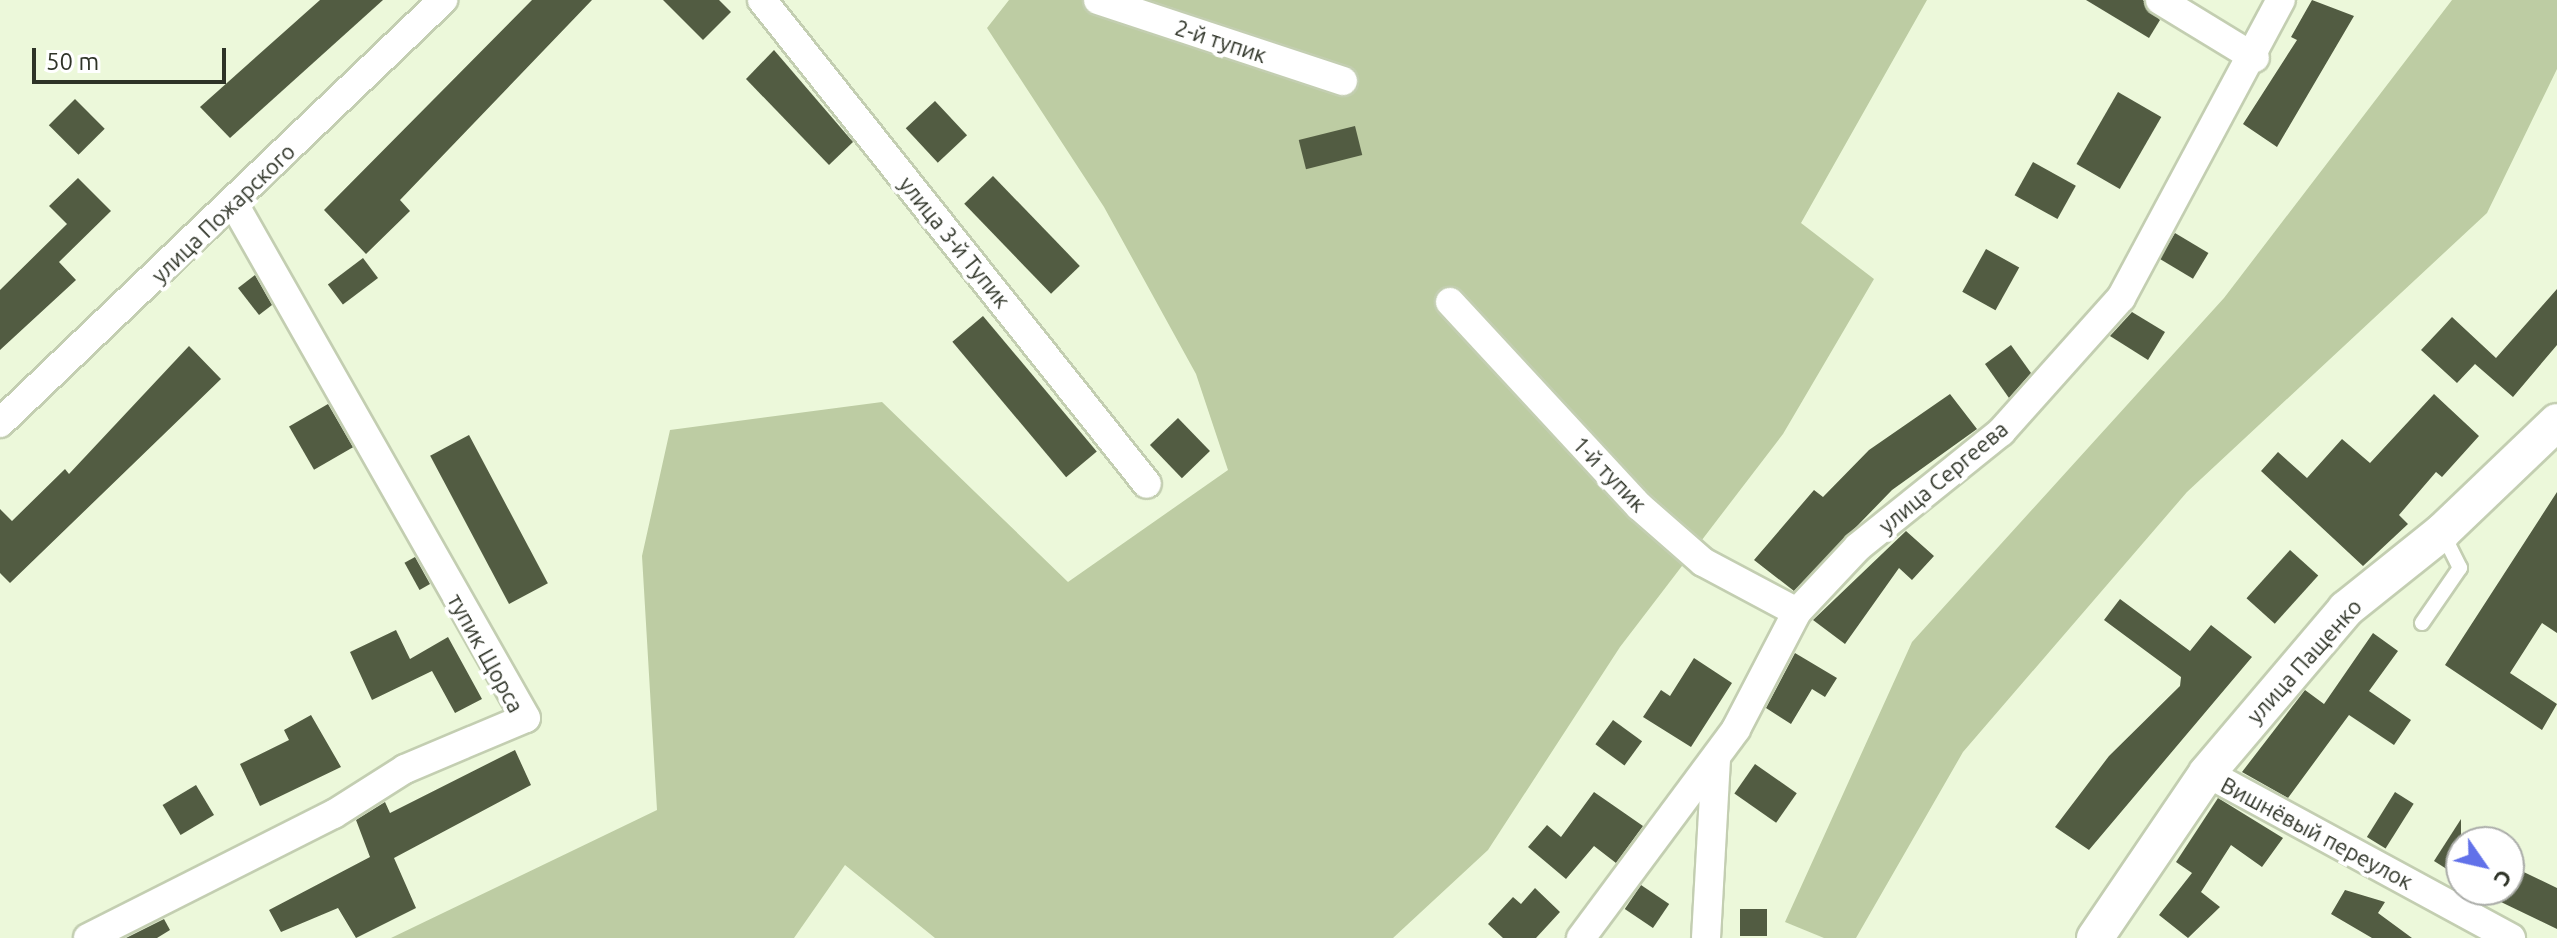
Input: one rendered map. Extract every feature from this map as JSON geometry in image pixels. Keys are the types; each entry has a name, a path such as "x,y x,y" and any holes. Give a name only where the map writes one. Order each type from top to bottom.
{"street":[{"name":"улица Пожарского","path":"0,423 234,204 443,0"},
{"name":"улица 3-й Тупик","path":"762,0 1147,484"},
{"name":"2-й тупик","path":"1098,0 1343,81"},
{"path":"2160,0 2255,58"},
{"name":"улица Сергеева","path":"1581,938 1716,757 1797,612 1858,547 2001,432 2121,298 2255,58 2281,0"},
{"name":"тупик Щорса","path":"88,938 334,814 405,769 526,718 234,204"},
{"name":"1-й тупик","path":"1450,302 1639,506 1703,562 1797,612"},
{"name":"улица Пащенко","path":"2095,938 2207,773 2346,609 2442,532 2557,422"},
{"path":"1706,938 1716,757"},
{"name":"Вишнёвый переулок","path":"2207,773 2511,938"}],"lane":[{"path":"2422,623 2460,568 2442,532"}],"green space":[{"path":"1009,0 1927,0 1801,223 1874,279 1783,434 1620,647 1488,850 1393,938 935,938 845,865 794,938 391,938 657,810 642,556 670,430 882,402 1068,582 1228,470 1196,374 1104,207 987,28"},
{"path":"2452,0 2557,0 2557,69 2487,213 2187,492 1963,752 1856,938 1824,938 1785,922 1912,642 2224,298"}],"building":[{"path":"320,0 383,0 230,138 200,107"},
{"path":"532,0 592,0 400,200 410,211 366,254 324,210"},
{"path":"663,0 719,0 731,12 703,40"},
{"path":"2086,0 2143,0 2160,20 2149,38"},
{"path":"2312,0 2354,16 2277,147 2243,124 2297,40 2291,37"},
{"path":"774,50 853,142 829,165 746,79"},
{"path":"2118,92 2161,117 2120,189 2076,164"},
{"path":"75,99 105,129 79,155 49,125"},
{"path":"935,101 967,135 938,163 906,128"},
{"path":"1355,126 1362,155 1306,169 1299,140"},
{"path":"2033,162 2076,186 2057,219 2015,195"},
{"path":"993,176 1080,266 1051,294 964,204"},
{"path":"78,178 111,211 59,262 76,280 0,350 0,290 67,224 49,206"},
{"path":"2175,233 2208,253 2193,279 2160,259"},
{"path":"1986,249 2019,267 1995,310 1962,292"},
{"path":"363,258 378,278 343,304 328,284"},
{"path":"255,275 272,305 259,315 238,288"},
{"path":"2557,289 2557,345 2513,397 2475,364 2457,383 2421,350 2452,317 2496,358"},
{"path":"2132,312 2165,332 2148,360 2110,336"},
{"path":"983,316 1097,452 1066,477 952,342"},
{"path":"2011,345 2031,373 2009,398 1985,364"},
{"path":"189,346 221,379 10,583 0,573 0,509 12,521 65,469 69,474"},
{"path":"1950,394 1977,429 1892,490 1794,591 1754,560 1814,490 1823,497 1869,450"},
{"path":"2434,394 2479,436 2442,477 2436,472 2399,515 2408,524 2363,566 2261,471 2278,452 2307,478 2342,439 2370,463"},
{"path":"328,404 353,447 314,470 289,426"},
{"path":"1178,418 1210,451 1182,478 1150,445"},
{"path":"469,435 548,583 509,604 430,456"},
{"path":"2557,492 2557,633 2542,623 2510,673 2557,704 2542,730 2445,665"},
{"path":"1906,531 1934,556 1912,580 1899,568 1845,644 1813,620"},
{"path":"2290,550 2318,575 2275,624 2247,598"},
{"path":"415,557 430,584 420,590 405,563"},
{"path":"2120,599 2190,651 2211,625 2252,657 2089,850 2055,827 2109,756 2180,686 2181,677 2104,620"},
{"path":"396,630 410,659 448,637 482,699 455,713 432,671 372,700 350,652"},
{"path":"2373,633 2398,651 2369,691 2411,720 2394,745 2349,715 2288,798 2242,772 2305,690 2324,704"},
{"path":"1795,653 1837,678 1825,697 1812,689 1791,724 1766,708"},
{"path":"1694,658 1732,683 1691,747 1643,717 1661,690 1670,696"},
{"path":"311,715 341,767 260,806 240,764 289,740 284,730"},
{"path":"1613,720 1642,741 1624,765 1595,744"},
{"path":"515,750 531,785 394,858 416,908 356,938 338,908 281,932 269,910 370,857 356,820 385,802 390,813"},
{"path":"1755,764 1797,793 1776,823 1734,793"},
{"path":"196,785 214,815 181,835 163,805"},
{"path":"1594,792 1643,826 1616,863 1594,846 1566,879 1528,847 1547,825 1561,837"},
{"path":"2395,792 2414,804 2386,849 2367,837"},
{"path":"2218,798 2283,838 2262,867 2231,845 2201,892 2220,907 2188,938 2159,915 2192,873 2176,862"},
{"path":"2445,844 2445,868 2434,861"},
{"path":"2525,873 2557,888 2557,929 2509,906 2525,906"},
{"path":"1641,885 1669,904 1653,928 1625,909"},
{"path":"1535,888 1560,912 1536,938 1503,938 1488,924 1513,897 1521,904"},
{"path":"2345,890 2385,902 2378,913 2412,938 2372,938 2331,914"},
{"path":"1740,909 1767,909 1767,936 1740,936"},
{"path":"164,919 170,930 157,938 126,938"}]}
